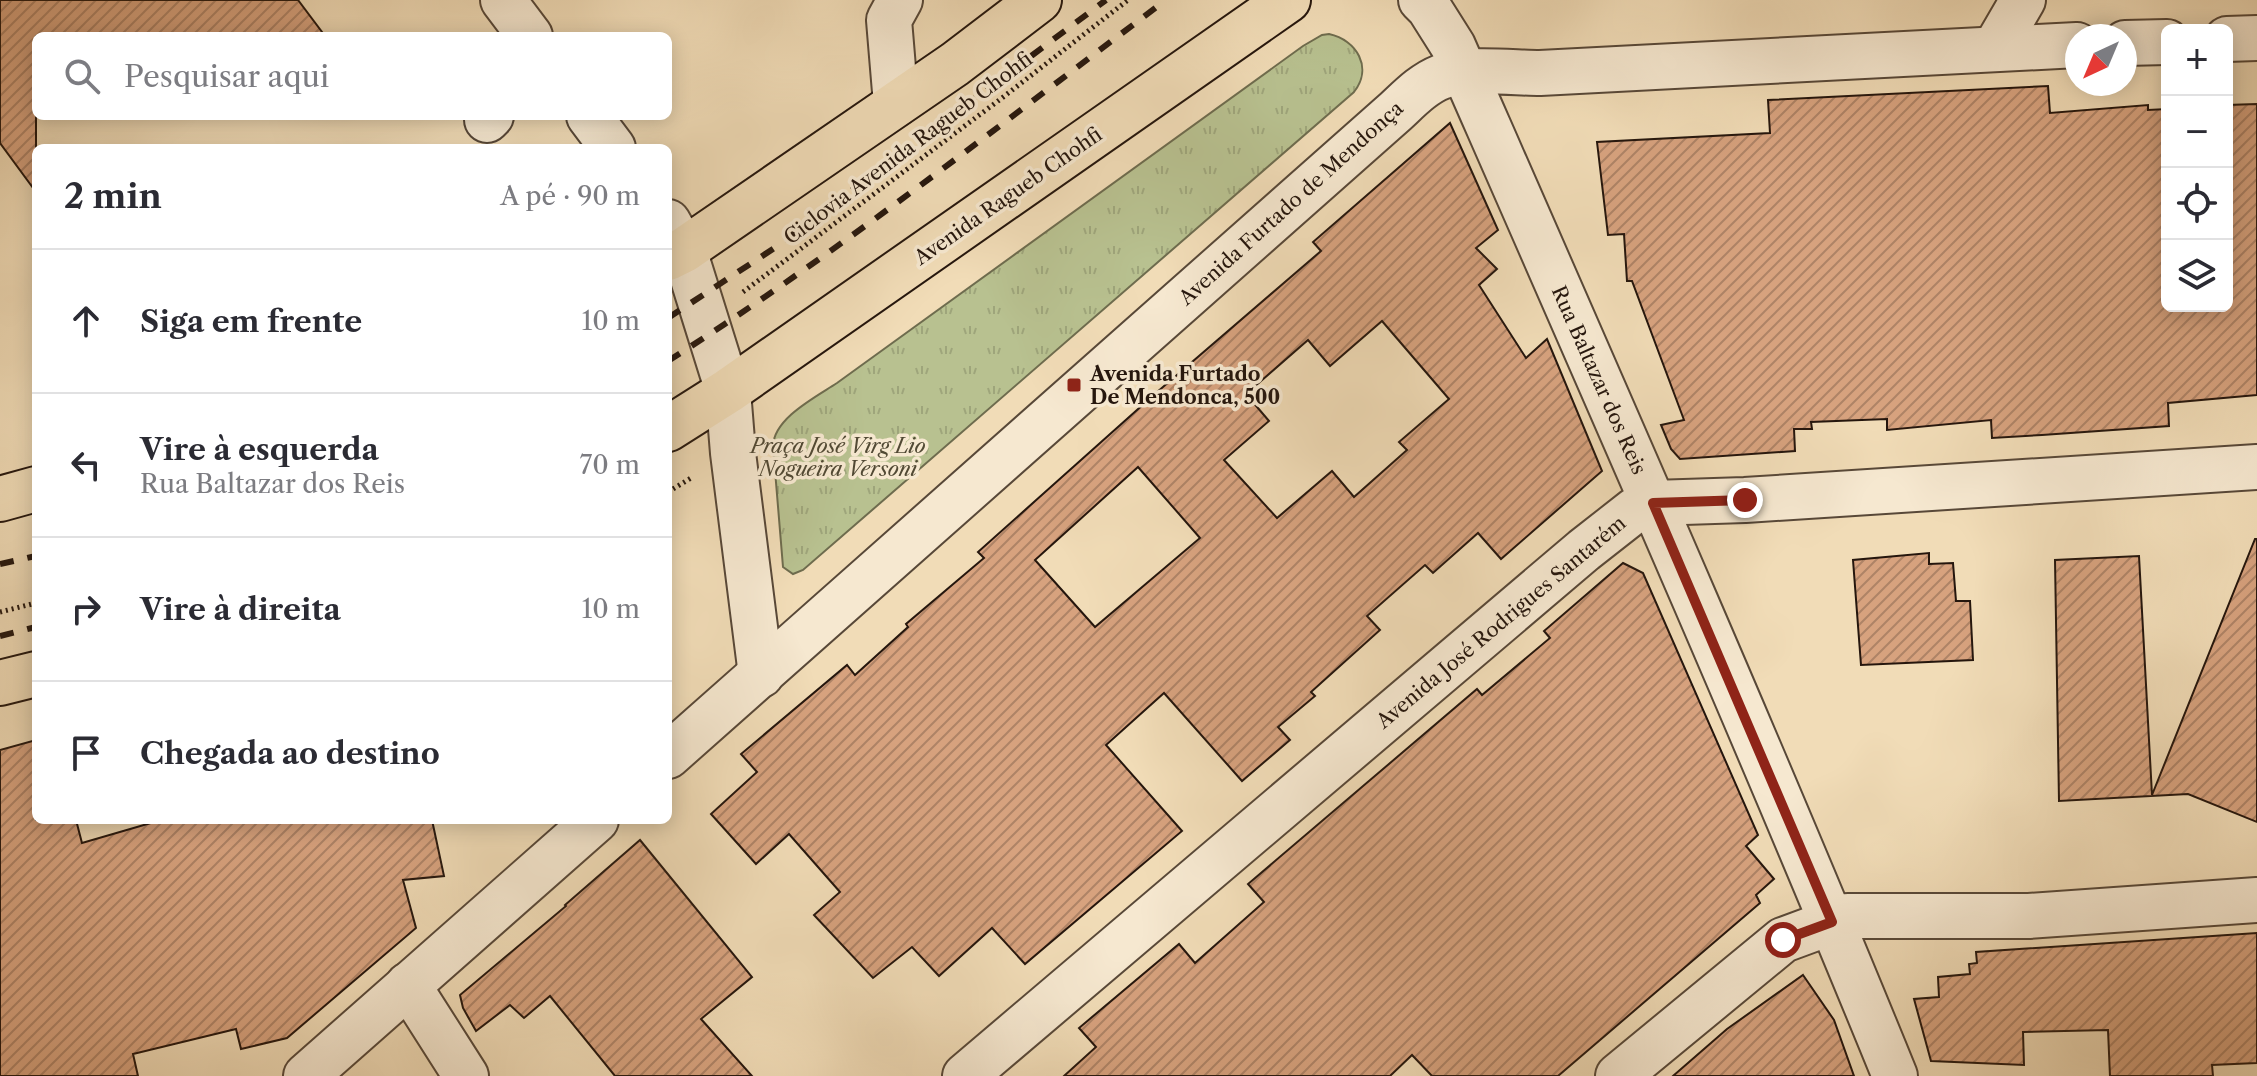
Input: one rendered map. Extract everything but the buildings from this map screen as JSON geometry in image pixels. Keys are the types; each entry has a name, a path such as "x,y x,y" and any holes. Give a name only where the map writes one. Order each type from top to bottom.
{"highway":[{"path":"673,244 896,104 1039,0"},
{"name":"Avenida Ragueb Chohfi","path":"672,426 728,391 1288,0"},
{"path":"0,499 32,490"},
{"path":"0,683 32,675"}],"street":[{"path":"503,0 527,32"},
{"path":"896,104 889,20 900,0"},
{"name":"Rua Baltazar dos Reis","path":"1421,0 1453,46 1653,503 1895,1076"},
{"path":"1995,48 2023,0"},
{"path":"2233,39 2257,38"},
{"path":"2137,43 2161,42"},
{"name":"Avenida Furtado de Mendonça","path":"672,753 1421,89 1442,76 2065,45"},
{"path":"592,120 610,144"},
{"path":"673,244 705,317 728,391 761,675"},
{"name":"Avenida José Rodrigues Santarém","path":"965,1076 1635,510 1653,503 1745,500 2257,467"},
{"path":"306,1076 591,824"},
{"path":"1618,1076 1783,940 1848,916 2029,916 2257,900"},
{"path":"408,985 466,1076"}],"path":[{"name":"Ciclovia Avenida Ragueb Chohfi","path":"705,317 790,258 1128,0"},
{"path":"0,612 32,604"}],"green space":[{"name":"Praça José Virg Lio Nogueira Versoni","path":"1329,34 1347,42 1359,56 1362,74 1354,92 803,570 793,574 783,567 773,446 780,426 788,417 1303,46"}],"railway":[{"path":"672,315 776,247 1106,0"},
{"path":"672,358 858,231 1166,0"},
{"path":"0,564 32,557"},
{"path":"0,636 32,628"}],"place":[{"name":"Avenida Furtado De Mendonca, 500","path":"1074,385"}],"route":[{"path":"1745,500 1653,503 1832,922 1783,940"}]}
